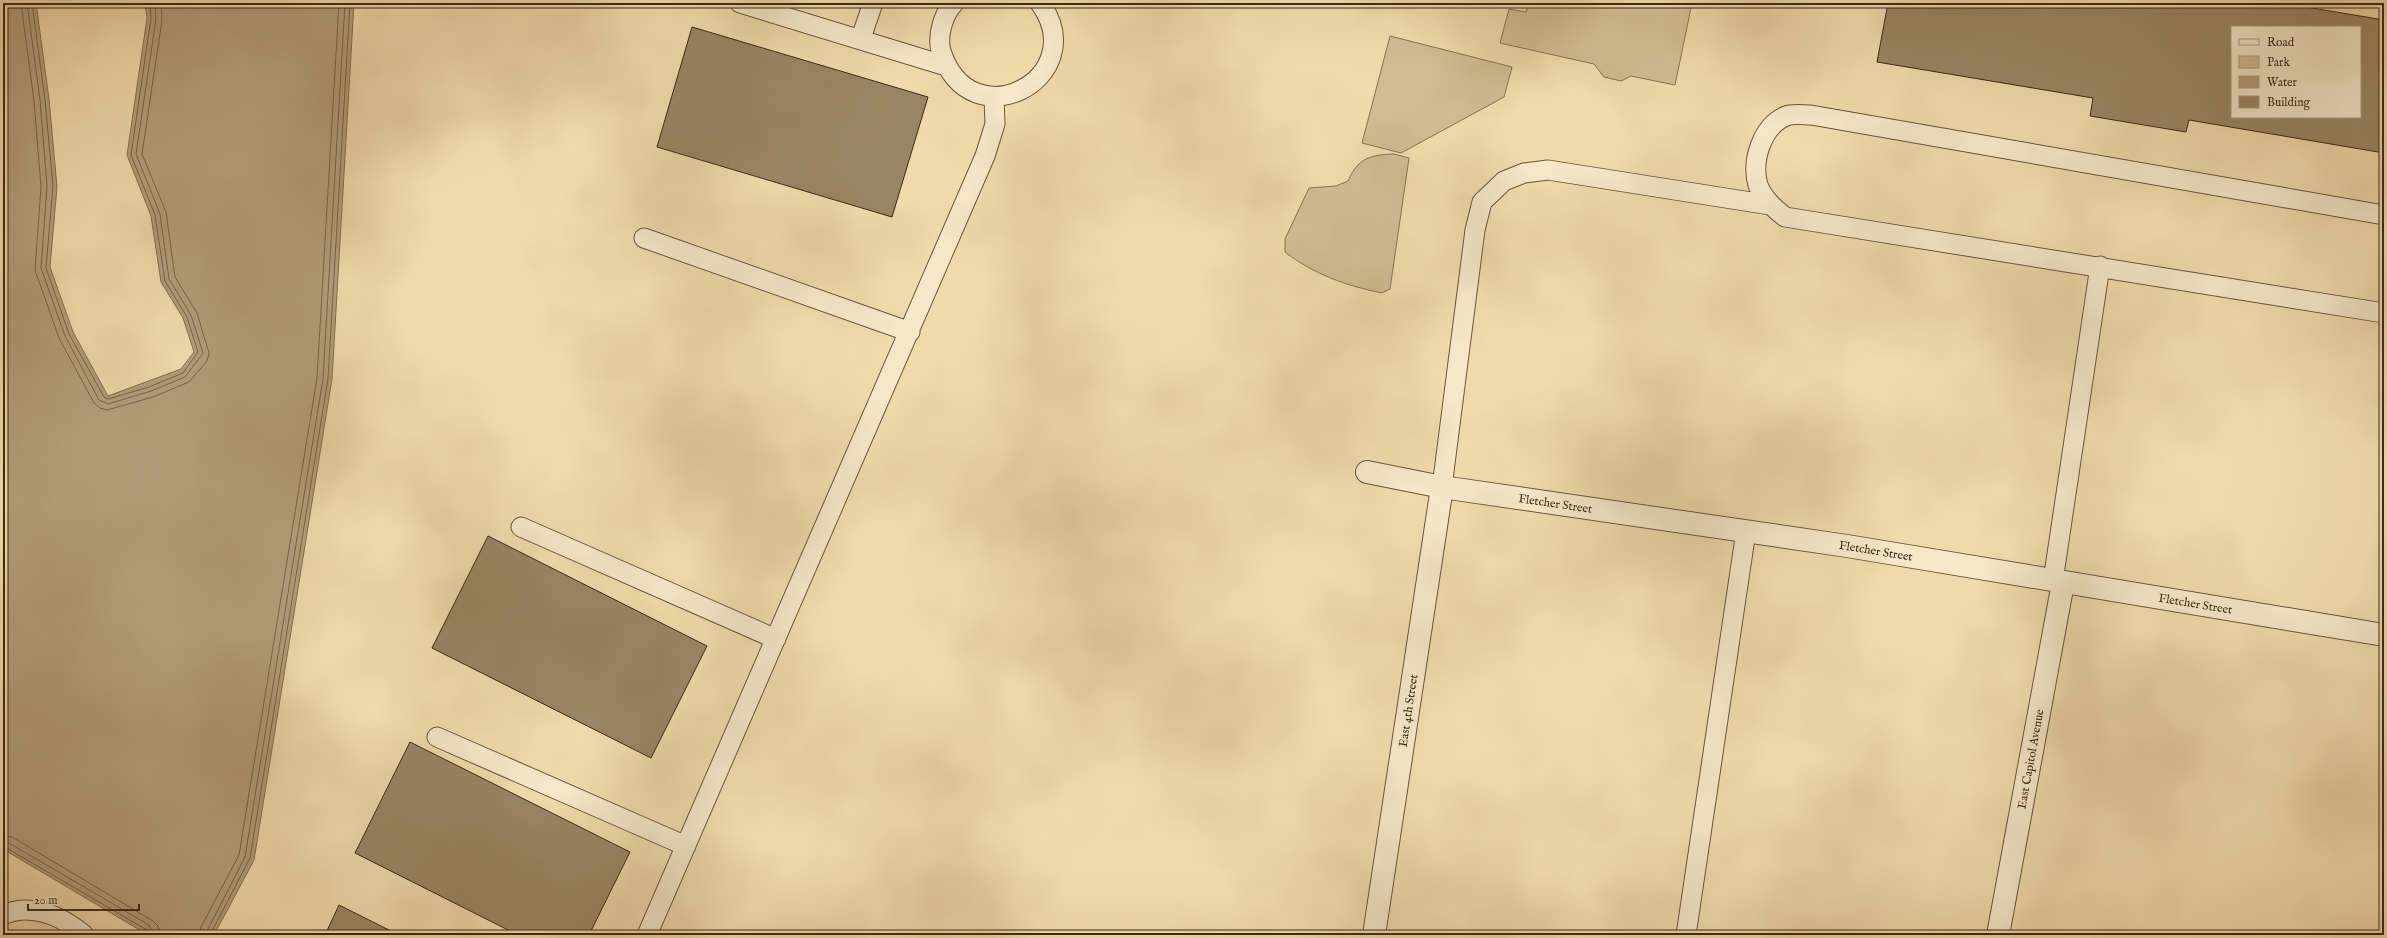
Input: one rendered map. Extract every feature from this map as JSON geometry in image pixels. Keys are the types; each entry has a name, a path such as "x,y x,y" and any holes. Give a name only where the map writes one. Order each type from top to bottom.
{"street":[{"name":"Fletcher Street","path":"1367,472 1442,487 1847,546 2384,636"},
{"name":"East 4th Street","path":"1374,935 1442,487"},
{"name":"East Capitol Avenue","path":"1998,935 2058,582"}],"lane":[{"path":"740,3 861,38 946,66"},
{"path":"861,38 873,3"},
{"path":"954,3 949,8 941,26 940,46 946,66 954,78 966,88 994,97 1014,94 1031,85 1045,71 1053,52 1054,32 1048,13 1040,3"},
{"path":"647,935 910,332 985,156 995,124 994,97"},
{"path":"2384,215 1811,115 1787,116 1772,127 1760,142 1757,162 1758,184 1770,204 1786,218 2100,266 2384,313"},
{"path":"1442,487 1474,230 1482,202 1504,181 1524,173 1548,170 1770,204"},
{"path":"644,238 910,332"},
{"path":"2058,582 2100,266"},
{"path":"521,527 776,639"},
{"path":"1686,935 1746,531"},
{"path":"436,737 686,846"},
{"path":"3,915 15,909 50,913 73,925 84,935"}],"green space":[{"path":"1529,3 1692,3 1675,85 1631,76 1621,81 1604,77 1594,64 1500,43 1509,9 1526,12"},
{"path":"1390,36 1512,67 1504,97 1401,153 1362,143"},
{"path":"1394,154 1409,158 1390,289 1382,293 1343,283 1307,267 1285,252 1285,239 1309,188 1336,186 1348,181 1356,167 1366,159 1378,155"}],"water":[{"path":"3,3 36,3 49,99 57,187 50,267 73,332 108,396 181,369 194,352 183,318 161,282 151,216 127,155 147,18 145,3 354,3 332,379 254,860 214,935 148,935 3,849"}],"building":[{"path":"1888,3 2282,3 2384,20 2384,153 2189,120 2186,132 2090,116 2093,98 1877,62"},
{"path":"692,27 928,97 892,217 657,147"},
{"path":"488,536 707,646 651,758 432,648"},
{"path":"410,742 630,852 589,935 518,935 355,853"},
{"path":"339,905 399,935 325,935"}]}
